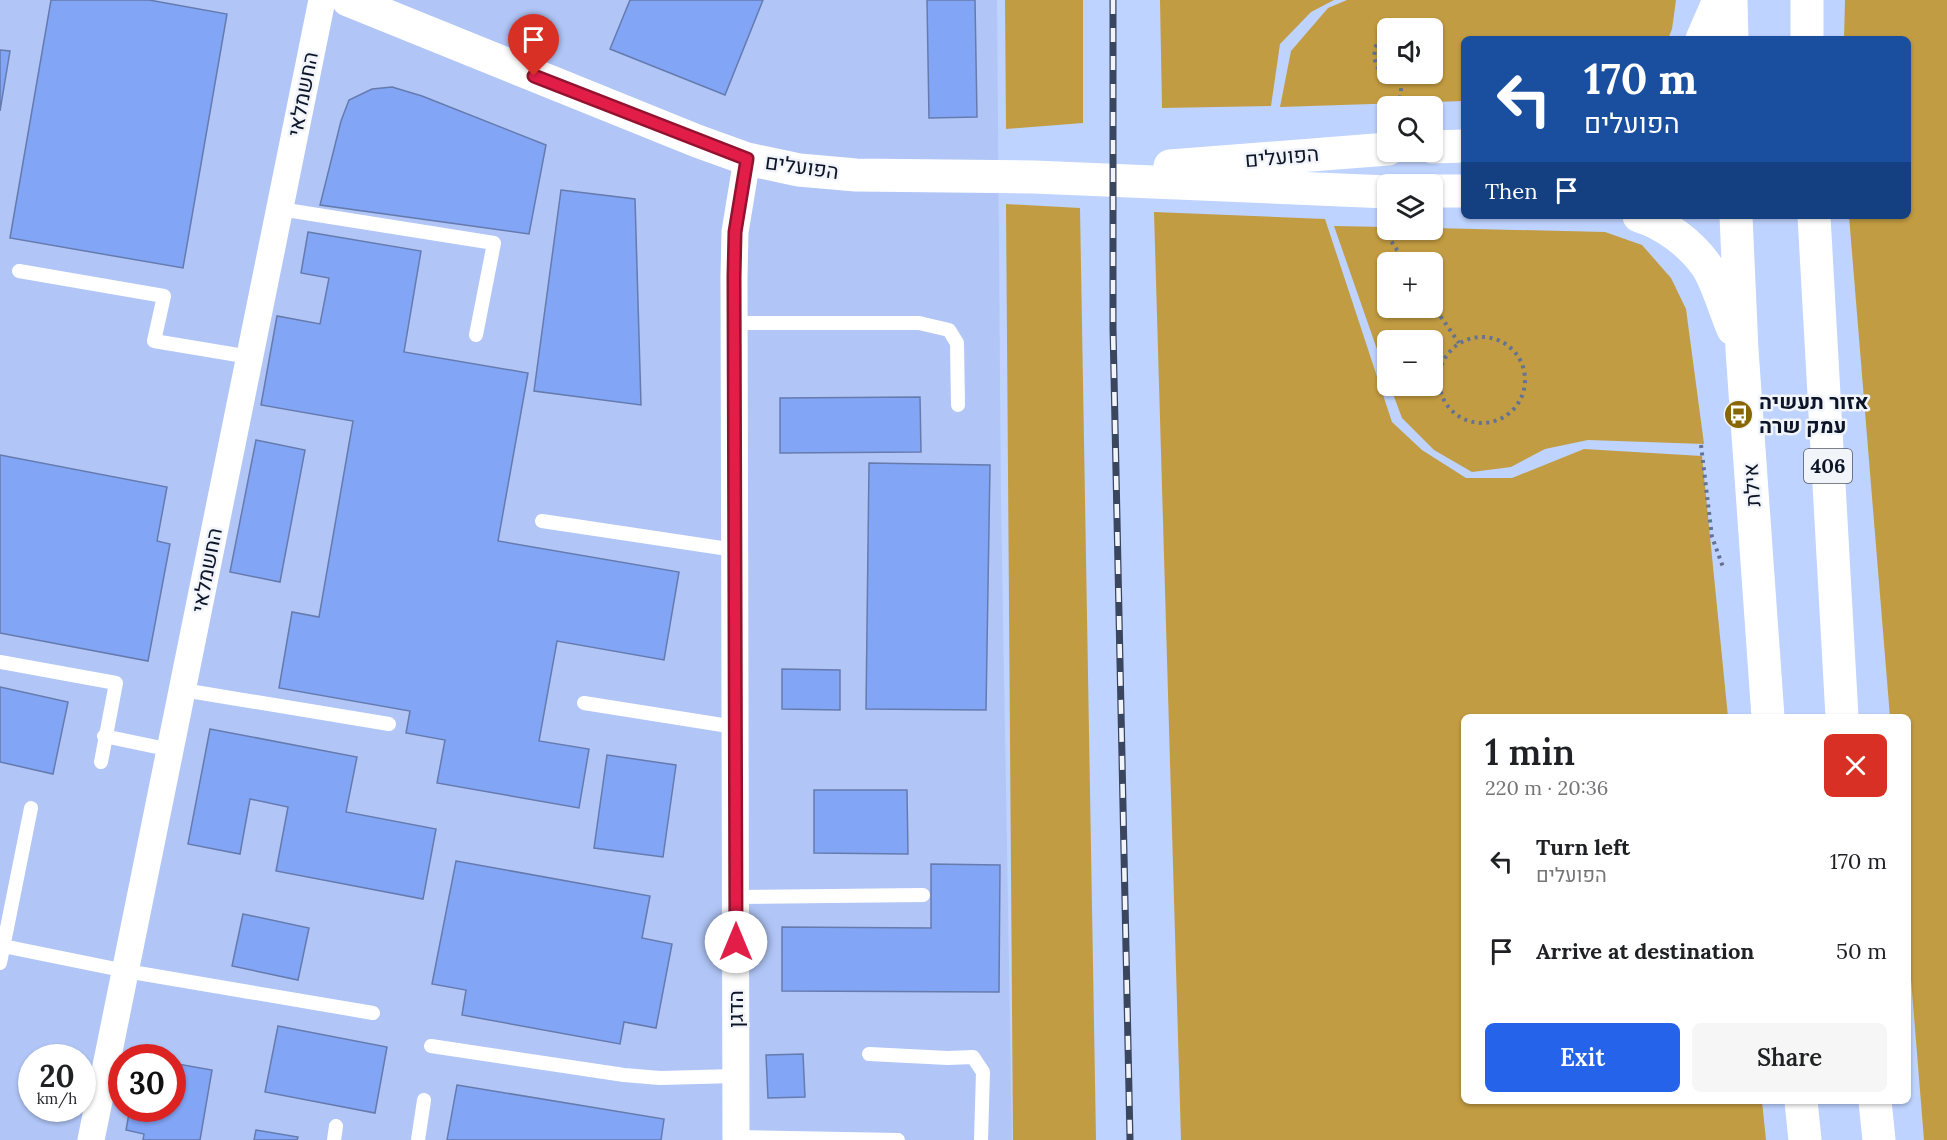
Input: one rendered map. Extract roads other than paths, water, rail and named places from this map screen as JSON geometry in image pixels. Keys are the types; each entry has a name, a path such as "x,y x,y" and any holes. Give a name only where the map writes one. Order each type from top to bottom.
{"street":[{"name":"החשמלאי","path":"91,1140 322,0"},
{"name":"הפועלים","path":"348,0 638,118 747,159 800,170 856,175 1034,177 1373,192"},
{"path":"1702,36 1719,0"},
{"path":"1731,0 1732,36"},
{"path":"1806,0 1807,36"},
{"path":"1443,147 1461,146"},
{"name":"הפועלים","path":"1034,177 1377,150"},
{"name":"הדגן","path":"736,1138 735,232 747,159"},
{"path":"1443,191 1461,191"},
{"path":"1650,219 1681,238 1707,266 1742,350"},
{"name":"אילת","path":"1736,219 1742,350 1768,714"},
{"name":"406","path":"1814,219 1842,714"},
{"path":"1801,1104 1805,1140"},
{"path":"1875,1104 1879,1140"}],"lane":[{"path":"280,209 494,243 476,335"},
{"path":"19,271 164,296 153,341 250,357"},
{"path":"734,323 919,323 949,330 957,343 958,405"},
{"path":"542,520 735,550"},
{"path":"0,662 116,683 104,736 101,762"},
{"path":"183,690 389,724"},
{"path":"584,703 735,726"},
{"path":"104,736 171,750"},
{"path":"0,963 31,808"},
{"path":"736,897 923,895"},
{"path":"3,946 126,971 373,1013"},
{"path":"431,1046 624,1075 660,1078 736,1076"},
{"path":"869,1054 973,1057 983,1072 981,1140"},
{"path":"418,1140 424,1100"},
{"path":"334,1140 336,1126"},
{"path":"736,1138 898,1140"}],"railway":[{"path":"1113,0 1113,328 1130,1140"}],"place":[{"name":"אזור תעשיה עמק שרה","path":"1738,414"}]}
